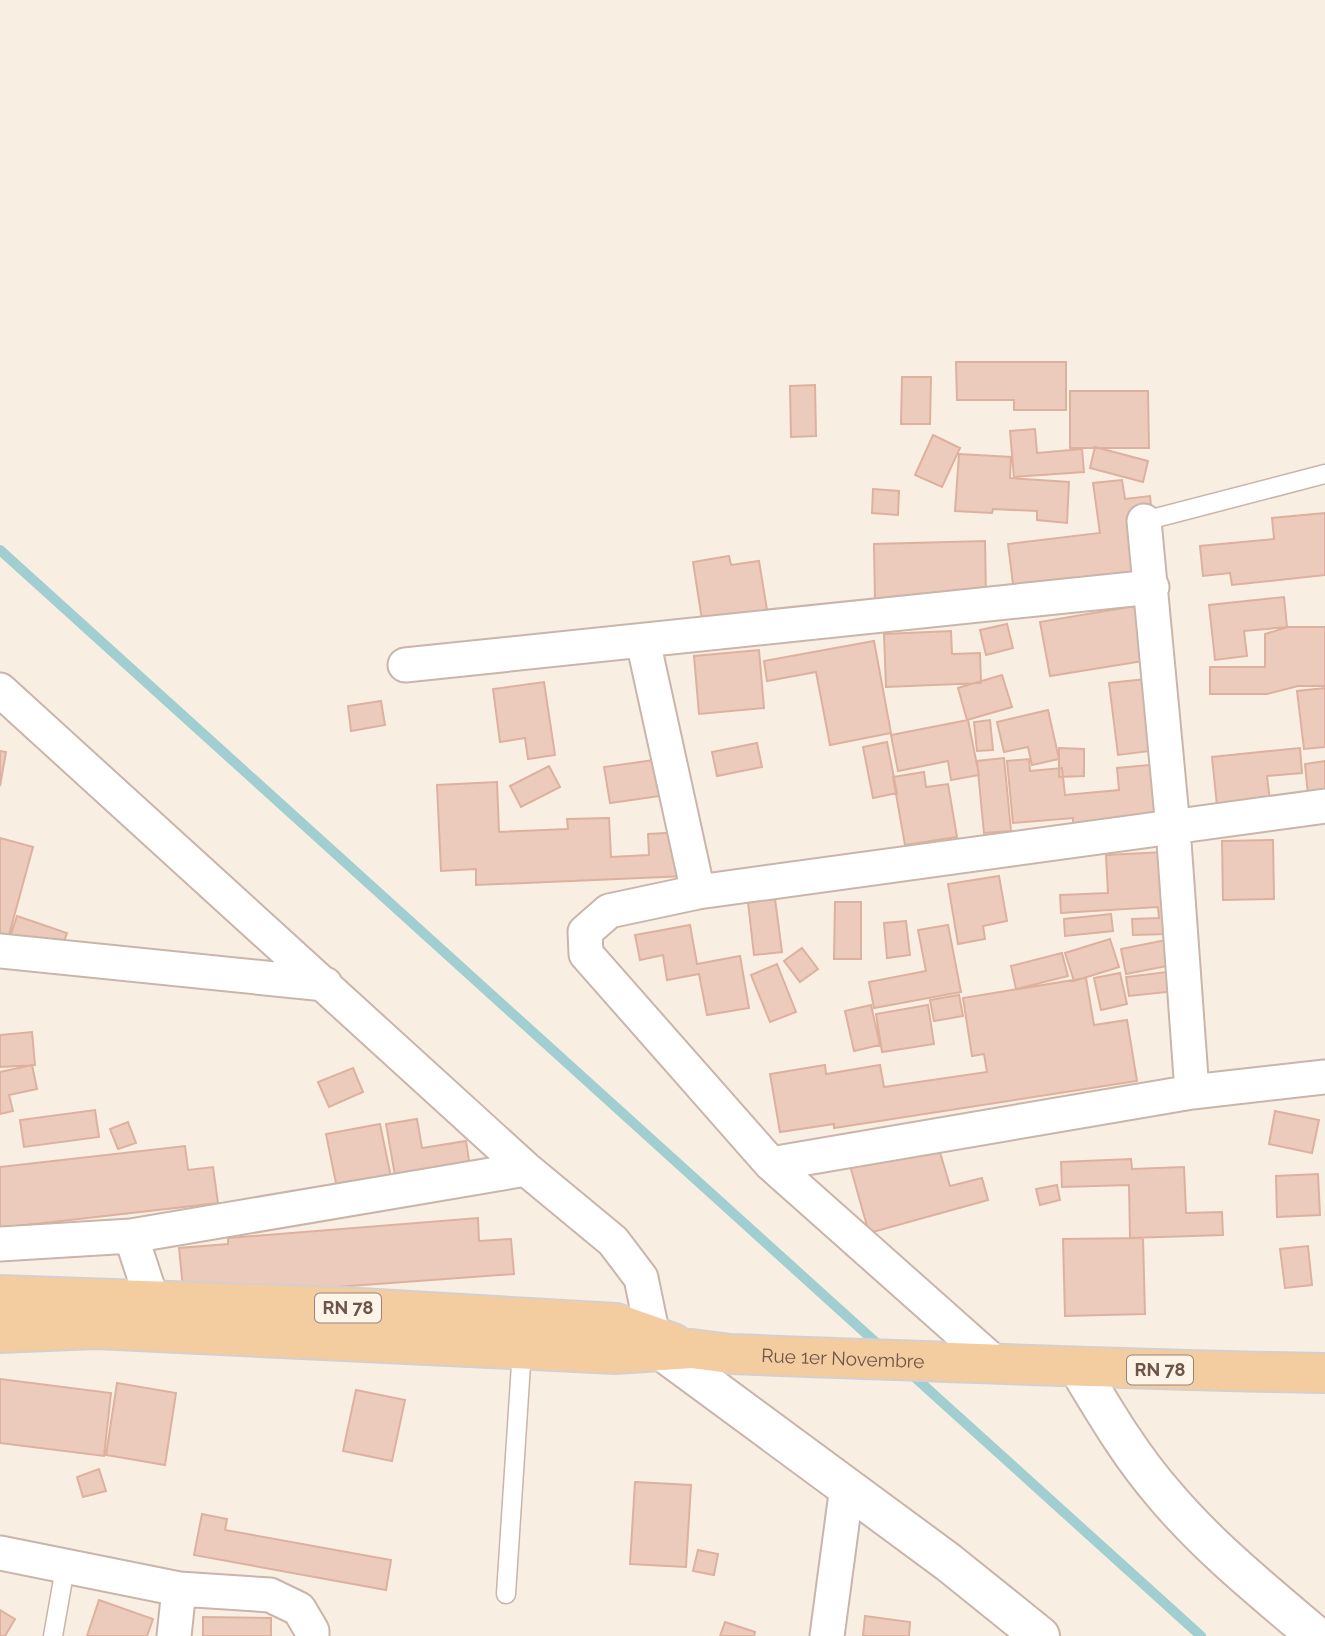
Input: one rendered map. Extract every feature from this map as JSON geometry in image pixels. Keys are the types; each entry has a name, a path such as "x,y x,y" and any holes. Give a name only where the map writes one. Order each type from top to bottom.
{"main road":[{"name":"RN 78","path":"0,1295 343,1307 616,1323 669,1345"},
{"name":"RN 78","path":"0,1333 96,1329 615,1353 669,1345"},
{"name":"Rue 1er Novembre","path":"669,1345 730,1354 995,1363"},
{"name":"RN 78","path":"995,1363 1079,1369 1325,1373"}],"street":[{"path":"1144,521 1174,828 1192,1092"},
{"path":"405,665 1152,587"},
{"path":"643,640 698,892"},
{"path":"0,690 526,1169 613,1241 641,1278 669,1345 1040,1636"},
{"path":"995,1363 771,1164 586,954 585,932 609,911 698,892 1325,806"},
{"path":"0,951 325,984"},
{"path":"771,1164 1192,1092 1325,1077"},
{"path":"0,1244 131,1236 526,1169"},
{"path":"131,1236 152,1300"},
{"path":"1079,1369 1122,1440 1164,1494 1251,1580 1315,1636"},
{"path":"827,1636 847,1486"},
{"path":"0,1553 179,1589 270,1595 299,1609 312,1631 312,1636"},
{"path":"174,1636 179,1589"}],"lane":[{"path":"1144,521 1325,474"},
{"path":"506,1594 522,1349"},
{"path":"53,1636 65,1568"}],"building":[{"path":"956,362 1066,362 1066,410 1014,410 1014,400 957,400"},
{"path":"902,377 931,377 930,424 901,424"},
{"path":"815,385 816,436 791,437 790,386"},
{"path":"1070,391 1148,391 1149,448 1070,448"},
{"path":"1035,429 1037,453 1082,449 1084,472 1014,477 1010,431"},
{"path":"933,435 960,448 942,487 915,475"},
{"path":"1095,447 1148,461 1143,482 1090,468"},
{"path":"959,454 1011,457 1010,478 1069,482 1067,523 1037,520 1037,511 955,511"},
{"path":"1122,480 1125,499 1150,496 1158,574 1014,592 1008,544 1100,533 1093,483"},
{"path":"873,489 899,491 898,515 872,513"},
{"path":"1325,513 1325,575 1232,585 1230,573 1203,576 1200,546 1274,539 1272,518"},
{"path":"985,541 986,597 875,600 874,544"},
{"path":"729,556 731,565 759,561 768,616 703,626 693,562"},
{"path":"1284,597 1287,627 1244,631 1247,656 1215,660 1209,605"},
{"path":"1153,603 1162,658 1050,676 1040,622"},
{"path":"1007,624 1013,648 986,655 980,630"},
{"path":"1288,627 1325,627 1325,686 1298,686 1267,694 1210,694 1210,667 1265,667 1265,634"},
{"path":"951,631 952,654 980,653 981,683 886,687 884,634"},
{"path":"874,641 891,733 830,745 816,672 767,681 764,661"},
{"path":"759,650 764,708 699,714 694,656"},
{"path":"1002,675 1012,707 967,720 958,688"},
{"path":"1165,677 1174,748 1118,755 1109,683"},
{"path":"544,682 555,755 528,759 525,738 500,742 493,689"},
{"path":"1325,688 1325,747 1304,749 1297,691"},
{"path":"381,701 385,725 351,731 348,706"},
{"path":"1048,710 1059,759 1032,765 1028,747 1004,752 997,722"},
{"path":"968,720 979,775 951,780 948,761 898,771 891,735"},
{"path":"990,720 993,750 977,751 974,722"},
{"path":"887,742 897,793 873,798 863,747"},
{"path":"757,743 762,767 717,776 712,752"},
{"path":"1059,748 1084,749 1084,776 1059,777"},
{"path":"1300,748 1302,773 1267,776 1270,801 1217,806 1212,757"},
{"path":"0,751 6,752 0,786"},
{"path":"676,757 681,793 610,803 604,767"},
{"path":"1004,758 1011,831 984,833 977,761"},
{"path":"1029,759 1030,771 1062,768 1065,795 1119,790 1117,768 1172,763 1177,814 1073,823 1073,818 1013,823 1007,761"},
{"path":"1325,761 1325,793 1308,795 1305,764"},
{"path":"549,766 560,787 521,807 510,786"},
{"path":"924,772 926,787 948,784 957,837 905,845 893,777"},
{"path":"497,782 499,832 568,829 567,819 609,818 611,857 649,855 648,834 684,832 686,876 476,885 476,869 441,871 437,785"},
{"path":"0,838 33,847 6,946 0,944"},
{"path":"1273,840 1274,899 1223,900 1222,841"},
{"path":"1184,851 1167,934 1133,935 1132,919 1159,918 1158,907 1061,913 1060,895 1108,893 1106,855"},
{"path":"999,876 1007,921 983,926 985,939 958,944 948,884"},
{"path":"775,899 782,952 754,955 748,902"},
{"path":"835,902 861,902 861,959 834,959"},
{"path":"1111,914 1113,931 1065,936 1064,919"},
{"path":"17,916 67,933 59,955 10,937"},
{"path":"906,921 910,955 887,958 884,923"},
{"path":"690,925 697,964 740,956 749,1008 707,1015 699,974 667,980 663,955 640,960 635,935"},
{"path":"948,925 961,992 874,1008 869,982 926,971 918,930"},
{"path":"1191,935 1197,960 1126,974 1121,949"},
{"path":"1110,939 1119,967 1074,981 1065,953"},
{"path":"802,948 818,969 800,982 784,961"},
{"path":"1062,953 1068,976 1016,989 1011,966"},
{"path":"777,964 796,1012 770,1022 751,975"},
{"path":"1191,969 1194,989 1129,996 1126,977"},
{"path":"1120,973 1127,1004 1101,1010 1094,978"},
{"path":"1086,978 1094,1025 1127,1020 1137,1081 834,1128 834,1124 780,1132 770,1074 825,1065 826,1074 880,1065 884,1087 987,1072 984,1054 972,1056 963,998"},
{"path":"959,995 963,1016 934,1021 930,1000"},
{"path":"871,1005 880,1045 854,1051 845,1011"},
{"path":"928,1005 934,1044 882,1052 876,1014"},
{"path":"32,1032 35,1065 0,1067 0,1035"},
{"path":"32,1065 37,1089 9,1095 13,1111 0,1114 0,1072"},
{"path":"353,1068 363,1092 329,1107 318,1082"},
{"path":"95,1110 99,1137 24,1147 20,1120"},
{"path":"1275,1111 1319,1120 1312,1153 1269,1144"},
{"path":"417,1119 422,1148 466,1141 471,1174 397,1187 386,1124"},
{"path":"128,1122 136,1143 118,1149 110,1129"},
{"path":"380,1124 392,1182 338,1193 326,1134"},
{"path":"936,1139 950,1186 982,1178 988,1200 869,1233 849,1162"},
{"path":"185,1146 188,1170 213,1167 218,1203 0,1228 0,1167"},
{"path":"1131,1159 1132,1169 1184,1167 1186,1213 1222,1212 1223,1235 1130,1238 1129,1185 1062,1187 1061,1162"},
{"path":"1318,1174 1320,1215 1277,1217 1276,1176"},
{"path":"1057,1185 1060,1200 1040,1205 1036,1189"},
{"path":"478,1218 479,1241 511,1239 514,1274 184,1298 179,1248 228,1244 228,1238"},
{"path":"1143,1238 1145,1314 1065,1316 1063,1239"},
{"path":"1308,1246 1312,1285 1285,1288 1280,1249"},
{"path":"0,1379 111,1393 104,1456 0,1443"},
{"path":"117,1383 176,1393 165,1465 106,1455"},
{"path":"356,1390 405,1400 392,1461 343,1451"},
{"path":"99,1469 106,1491 83,1497 77,1477"},
{"path":"635,1482 691,1485 686,1567 630,1564"},
{"path":"202,1514 227,1519 225,1530 391,1560 386,1590 194,1555"},
{"path":"698,1550 718,1554 714,1575 693,1571"},
{"path":"99,1600 153,1619 147,1636 87,1636"},
{"path":"0,1610 15,1619 5,1636 0,1636"},
{"path":"865,1616 910,1622 909,1636 863,1636"},
{"path":"203,1617 271,1618 271,1636 203,1636"},
{"path":"725,1622 755,1632 754,1636 720,1636"}],"waterway":[{"path":"0,550 882,1348"},
{"path":"910,1373 1201,1636"}]}
